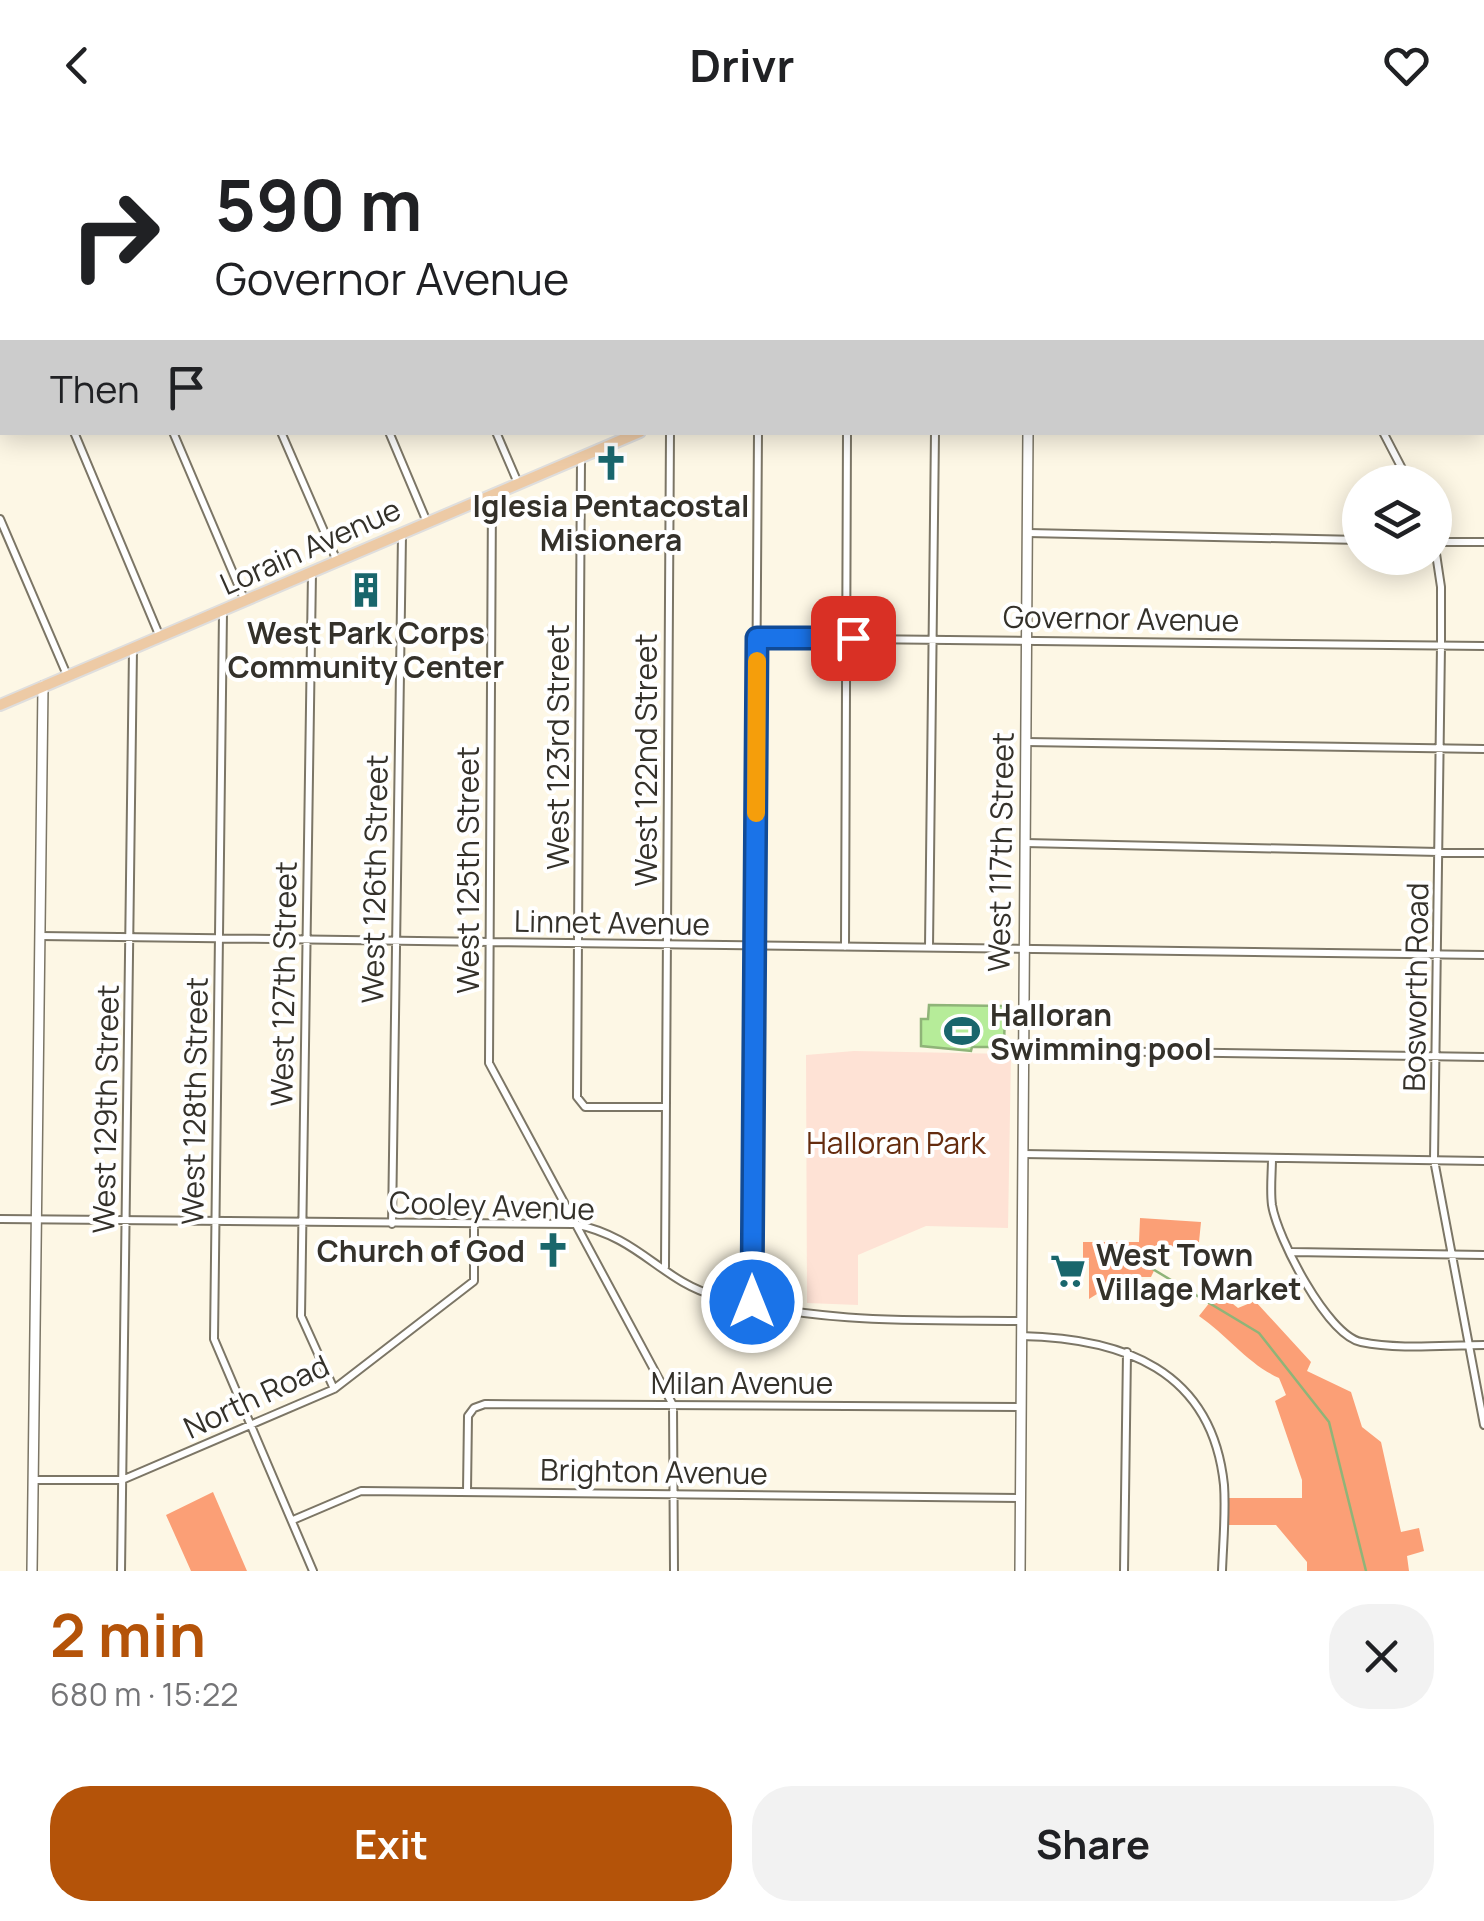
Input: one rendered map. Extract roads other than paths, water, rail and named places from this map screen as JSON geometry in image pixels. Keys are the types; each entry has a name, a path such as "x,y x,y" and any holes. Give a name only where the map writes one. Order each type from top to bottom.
{"main road":[{"name":"West 117th Street","path":"1020,1571 1028,435"},
{"name":"Lorain Avenue","path":"0,705 581,457 606,440"},
{"path":"32,1571 43,686"}],"street":[{"path":"75,435 160,637"},
{"path":"174,435 246,602"},
{"path":"283,435 337,561"},
{"path":"389,435 428,522"},
{"path":"497,435 518,484"},
{"name":"West 122nd Street","path":"664,1268 670,435"},
{"path":"752,1302 758,435"},
{"path":"846,947 847,435"},
{"path":"929,947 936,435"},
{"path":"1384,435 1400,465"},
{"name":"West 123rd Street","path":"581,457 577,1097 585,1107 665,1107"},
{"name":"West 125th Street","path":"492,495 489,1063 673,1404"},
{"path":"0,519 67,675"},
{"path":"1028,533 1342,540"},
{"name":"West 126th Street","path":"392,1224 402,534"},
{"path":"1452,543 1484,542"},
{"name":"West 127th Street","path":"312,572 301,1316 334,1389"},
{"name":"Bosworth Road","path":"1440,575 1434,1160 1484,1425"},
{"name":"West 128th Street","path":"223,612 214,1339 313,1571"},
{"name":"Governor Avenue","path":"757,638 1484,646"},
{"name":"West 129th Street","path":"120,1571 133,648"},
{"path":"1026,742 1484,749"},
{"path":"1025,844 1484,853"},
{"name":"Linnet Avenue","path":"40,936 1484,955"},
{"path":"1024,1050 1484,1057"},
{"path":"1023,1154 1484,1160"},
{"path":"1272,1158 1272,1204 1325,1318 1359,1342 1484,1346"},
{"name":"Cooley Avenue","path":"0,1219 574,1224 608,1231 714,1296 836,1320 1022,1321"},
{"name":"North Road","path":"33,1480 122,1480 334,1389 474,1281 474,1226"},
{"path":"1292,1252 1484,1256"},
{"path":"1022,1336 1072,1336 1127,1352 1154,1364 1176,1384 1211,1435 1224,1484 1222,1571"},
{"path":"1124,1571 1127,1352"},
{"name":"Milan Avenue","path":"467,1491 468,1416 474,1408 485,1404 1022,1406"},
{"path":"673,1404 674,1571"},
{"name":"Brighton Avenue","path":"293,1520 361,1491 1020,1498"}],"waterway":[{"path":"1141,1262 1259,1333 1329,1422 1366,1571"}],"place":[{"name":"Iglesia Pentacostal Misionera","path":"611,463"},
{"name":"West Park Corps Community Center","path":"366,590"},
{"name":"Halloran Swimming pool","path":"962,1031"},
{"name":"Church of God","path":"553,1250"},
{"name":"West Town Village Market","path":"1068,1271"}],"park label":[{"name":"Halloran Park","path":"896,1142"}]}
